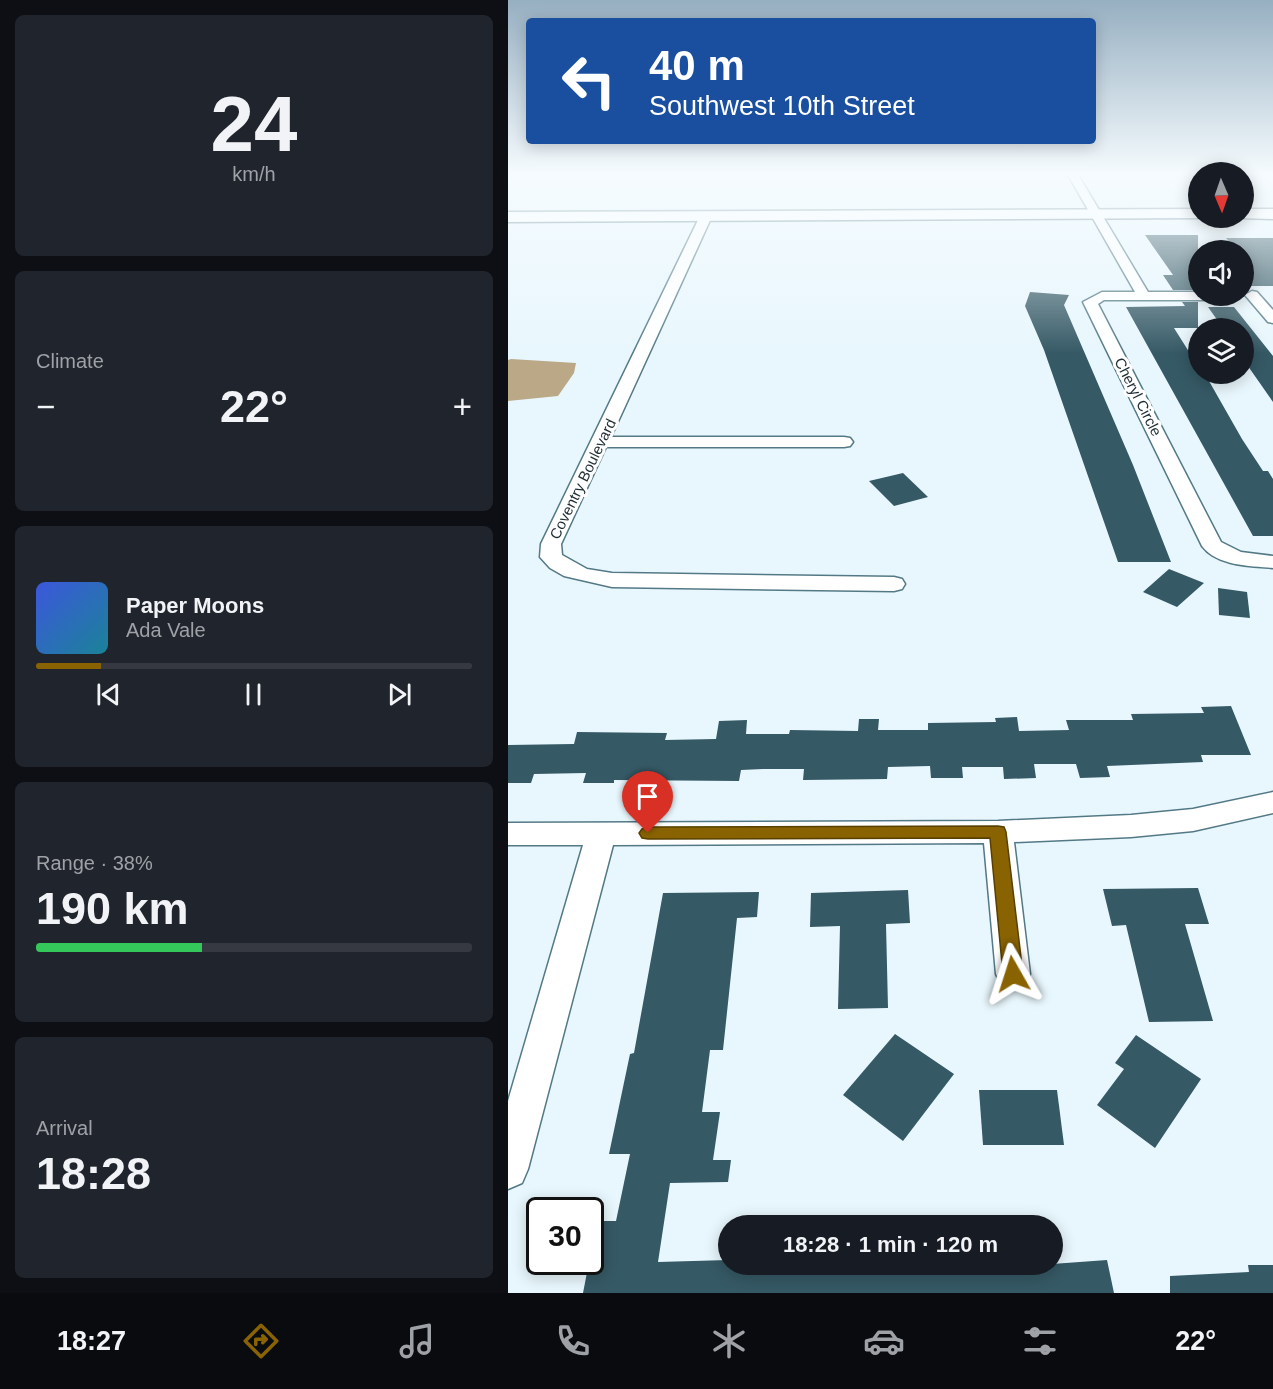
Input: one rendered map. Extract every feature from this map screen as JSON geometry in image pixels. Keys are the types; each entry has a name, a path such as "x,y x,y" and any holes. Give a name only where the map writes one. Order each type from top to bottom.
{"street":[{"name":"Coventry Boulevard","path":"698,233 551,544 552,557 561,567 579,576 612,580 894,584"},
{"path":"1108,233 1144,296"},
{"path":"1254,295 1273,295"},
{"name":"Cheryl Circle","path":"1188,296 1102,296 1090,302 1213,546 1236,558 1273,562"},
{"path":"1254,301 1273,319"},
{"path":"601,442 844,442"},
{"path":"508,834 998,832 1131,826 1193,820 1273,802"},
{"path":"998,832 1013,974"},
{"path":"508,1169 601,833"}],"shaded area":[{"path":"508,360 576,363 574,373 558,396 508,401"}],"building":[{"path":"1145,235 1198,235 1198,240 1188,240 1188,290 1173,290 1163,275 1173,275"},
{"path":"1226,238 1273,238 1273,286 1254,286 1254,240 1228,240"},
{"path":"1030,292 1069,295 1064,305 1133,465 1171,562 1118,562 1044,350 1025,306"},
{"path":"1182,302 1188,302 1188,306 1198,306 1198,318 1188,318 1188,328 1174,328 1188,350 1188,384 1211,384 1242,439 1263,471 1268,471 1273,479 1273,536 1253,536 1126,307 1185,306"},
{"path":"1208,307 1234,307 1243,318 1216,318"},
{"path":"1254,332 1273,356 1273,402 1254,375"},
{"path":"903,473 928,497 894,506 869,481"},
{"path":"1169,569 1204,583 1177,607 1143,592"},
{"path":"1218,588 1247,592 1250,618 1219,615"},
{"path":"1231,706 1251,755 1201,755 1203,762 1107,766 1110,777 1080,778 1076,764 1034,764 1036,778 1004,779 1003,767 962,767 963,778 931,778 930,766 888,767 887,779 803,780 804,769 763,769 741,770 739,781 614,780 614,783 583,783 586,773 534,774 531,783 508,783 508,745 574,744 577,732 667,733 665,740 716,739 719,721 747,720 746,734 789,734 790,730 858,731 859,719 879,719 878,730 928,730 928,723 996,722 995,718 1017,717 1019,731 1069,730 1066,720 1133,720 1131,714 1204,713 1201,707"},
{"path":"1198,888 1209,924 1185,924 1213,1021 1149,1022 1126,925 1112,926 1103,889"},
{"path":"908,890 910,923 886,924 888,1008 838,1009 840,926 810,927 811,893"},
{"path":"759,892 757,917 737,918 723,1050 710,1050 702,1112 720,1112 713,1160 731,1160 728,1182 670,1183 658,1262 718,1260 718,1275 1063,1275 1063,1263 1107,1260 1114,1293 583,1293 586,1275 604,1275 604,1221 616,1221 630,1154 609,1154 630,1054 634,1053 663,893"},
{"path":"895,1034 954,1074 903,1141 843,1095"},
{"path":"1136,1035 1201,1079 1155,1148 1097,1105 1124,1069 1115,1063"},
{"path":"979,1090 1057,1090 1064,1145 983,1145"},
{"path":"1248,1265 1273,1265 1273,1293 1170,1293 1170,1276 1249,1272"}],"route":[{"path":"648,833 998,832 1013,974"}]}
